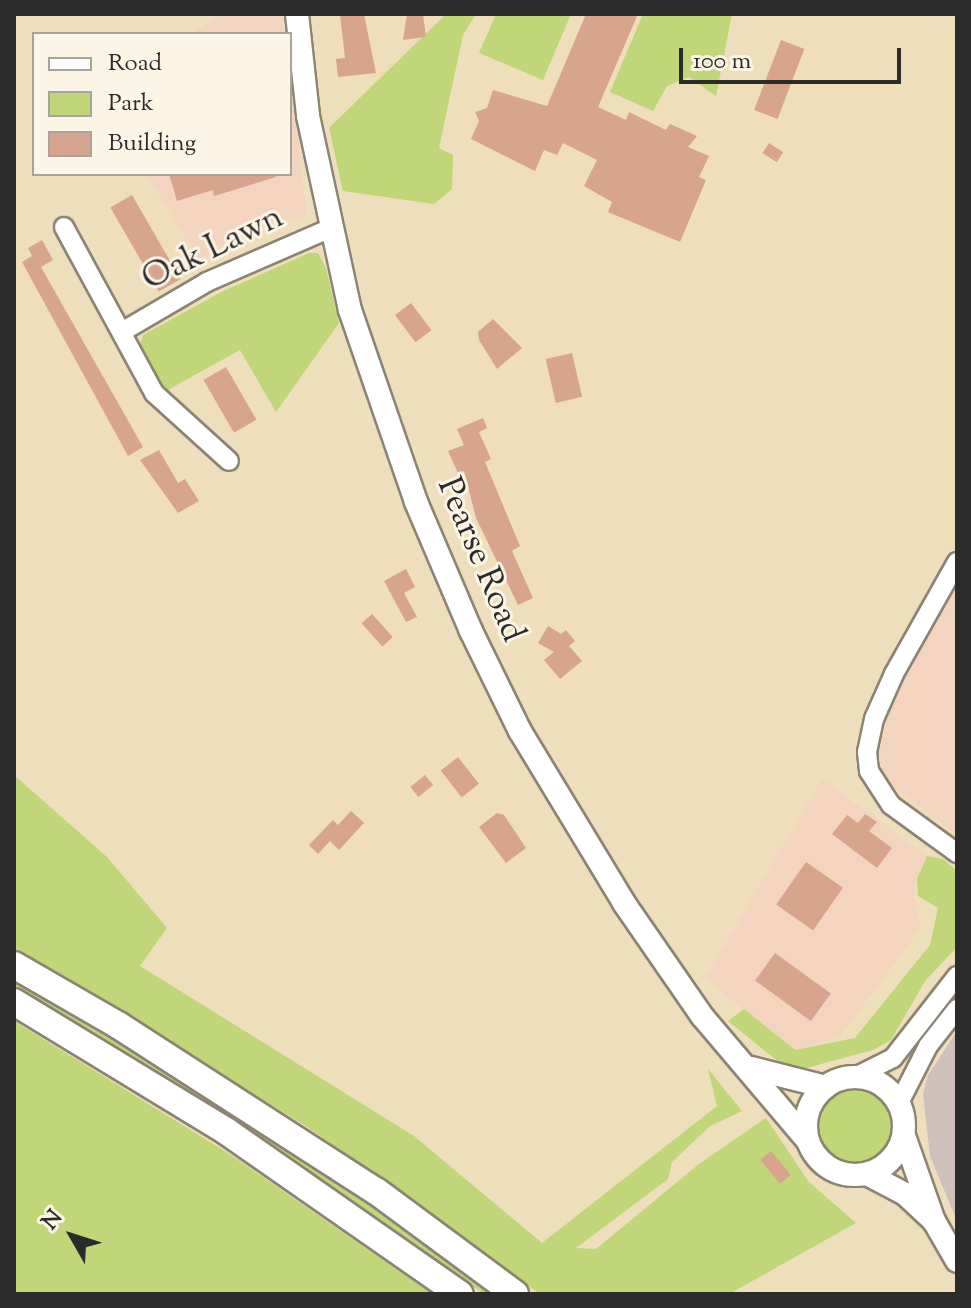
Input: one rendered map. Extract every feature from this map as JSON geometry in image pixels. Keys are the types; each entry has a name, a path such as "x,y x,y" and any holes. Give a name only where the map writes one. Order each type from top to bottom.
{"highway":[{"path":"14,965 118,1025 376,1191 515,1294"},
{"path":"14,1002 226,1131 460,1294"}],"main road":[{"name":"Pearse Road","path":"297,14 308,116 331,228 362,350 416,502 491,674 624,903 702,1016 751,1068 808,1141"},
{"path":"751,1068 826,1087"},
{"path":"904,1136 893,1157 867,1174 849,1176 827,1167 808,1141 812,1105 826,1087 855,1077 888,1089 899,1103 904,1136 934,1221 957,1261"},
{"path":"867,1174 905,1194 934,1221"}],"street":[{"name":"Oak Lawn","path":"64,227 125,330 154,393 229,461"},
{"name":"Oak Lawn","path":"125,330 207,282 331,228"},
{"path":"957,562 894,674 874,719 867,752 869,771 891,805 957,853"},
{"path":"855,1077 893,1058 957,976"},
{"path":"899,1103 928,1046 957,1009"}],"shaded area":[{"path":"222,14 282,14 285,32 194,32"},
{"path":"292,92 307,216 260,224 199,259 147,176 292,176"},
{"path":"957,572 957,835 881,776 874,754 875,718"},
{"path":"822,779 927,856 913,888 920,929 840,1037 795,1050 705,978"},
{"path":"957,1031 957,1221 930,1156 923,1094 928,1075"}],"green space":[{"path":"446,14 476,14 463,35 439,148 453,155 452,189 434,204 343,191 329,128"},
{"path":"496,14 571,14 543,80 479,53"},
{"path":"643,14 732,14 716,96 689,77 667,86 653,111 610,92"},
{"path":"309,253 318,253 326,268 339,323 276,412 240,350 164,392 140,346 143,335 221,292"},
{"path":"14,775 107,857 167,928 140,966 414,1136 542,1243 717,1106 708,1069 742,1111 710,1126 672,1162 668,1179 576,1248 596,1249 699,1164 766,1118 808,1181 856,1223 729,1294 540,1294 309,1128 14,947"},
{"path":"927,856 943,859 957,871 957,947 925,981 891,1040 873,1050 802,1069 780,1063 728,1021 744,1009 795,1050 855,1038 930,945 938,908 918,896 917,879"},
{"path":"14,975 333,1174 500,1294 484,1294 263,1139 14,989"},
{"path":"14,1021 231,1155 432,1294 14,1294"},
{"path":"850,1087 864,1087 878,1093 889,1104 895,1125 892,1140 884,1152 864,1163 850,1163 836,1157 825,1146 819,1132 819,1118 825,1104 836,1093"}],"building":[{"path":"364,14 376,73 338,77 336,59 345,58 340,15"},
{"path":"407,14 423,14 426,37 403,40"},
{"path":"586,14 638,14 598,107 626,120 629,112 666,130 670,124 697,136 688,147 709,156 699,177 706,180 680,242 608,212 612,202 584,186 597,160 563,143 557,155 544,150 535,171 471,139 479,121 475,112 487,108 493,90 547,106"},
{"path":"781,40 804,49 777,119 754,110"},
{"path":"769,143 783,152 777,162 762,153"},
{"path":"170,176 276,176 214,196 213,190 177,201"},
{"path":"132,195 180,279 159,292 110,208"},
{"path":"42,240 53,260 41,267 143,447 128,456 22,262 32,256 28,248"},
{"path":"411,303 431,330 415,342 395,315"},
{"path":"493,319 522,348 497,369 479,340 478,332"},
{"path":"572,353 582,397 556,403 546,359"},
{"path":"226,367 256,420 234,433 203,380"},
{"path":"483,418 487,428 479,432 491,459 485,462 520,546 512,551 533,598 518,605 476,518 464,471 458,473 448,451 464,445 457,429"},
{"path":"159,450 178,483 185,479 199,501 178,513 140,460"},
{"path":"406,569 415,587 404,593 417,617 406,622 384,581"},
{"path":"372,614 393,637 382,646 362,623"},
{"path":"548,626 561,634 566,630 575,641 569,646 582,661 560,679 544,660 554,652 538,643"},
{"path":"458,757 479,784 462,797 441,771"},
{"path":"425,775 433,785 418,797 410,787"},
{"path":"351,811 364,823 339,850 330,841 318,854 309,845 333,820 338,825"},
{"path":"497,813 504,815 526,848 506,863 479,827"},
{"path":"865,814 877,822 869,831 892,848 877,868 832,834 847,815 858,823"},
{"path":"806,862 843,888 813,930 776,905"},
{"path":"775,953 831,994 811,1021 755,981"},
{"path":"771,1151 791,1175 780,1184 760,1160"}]}
